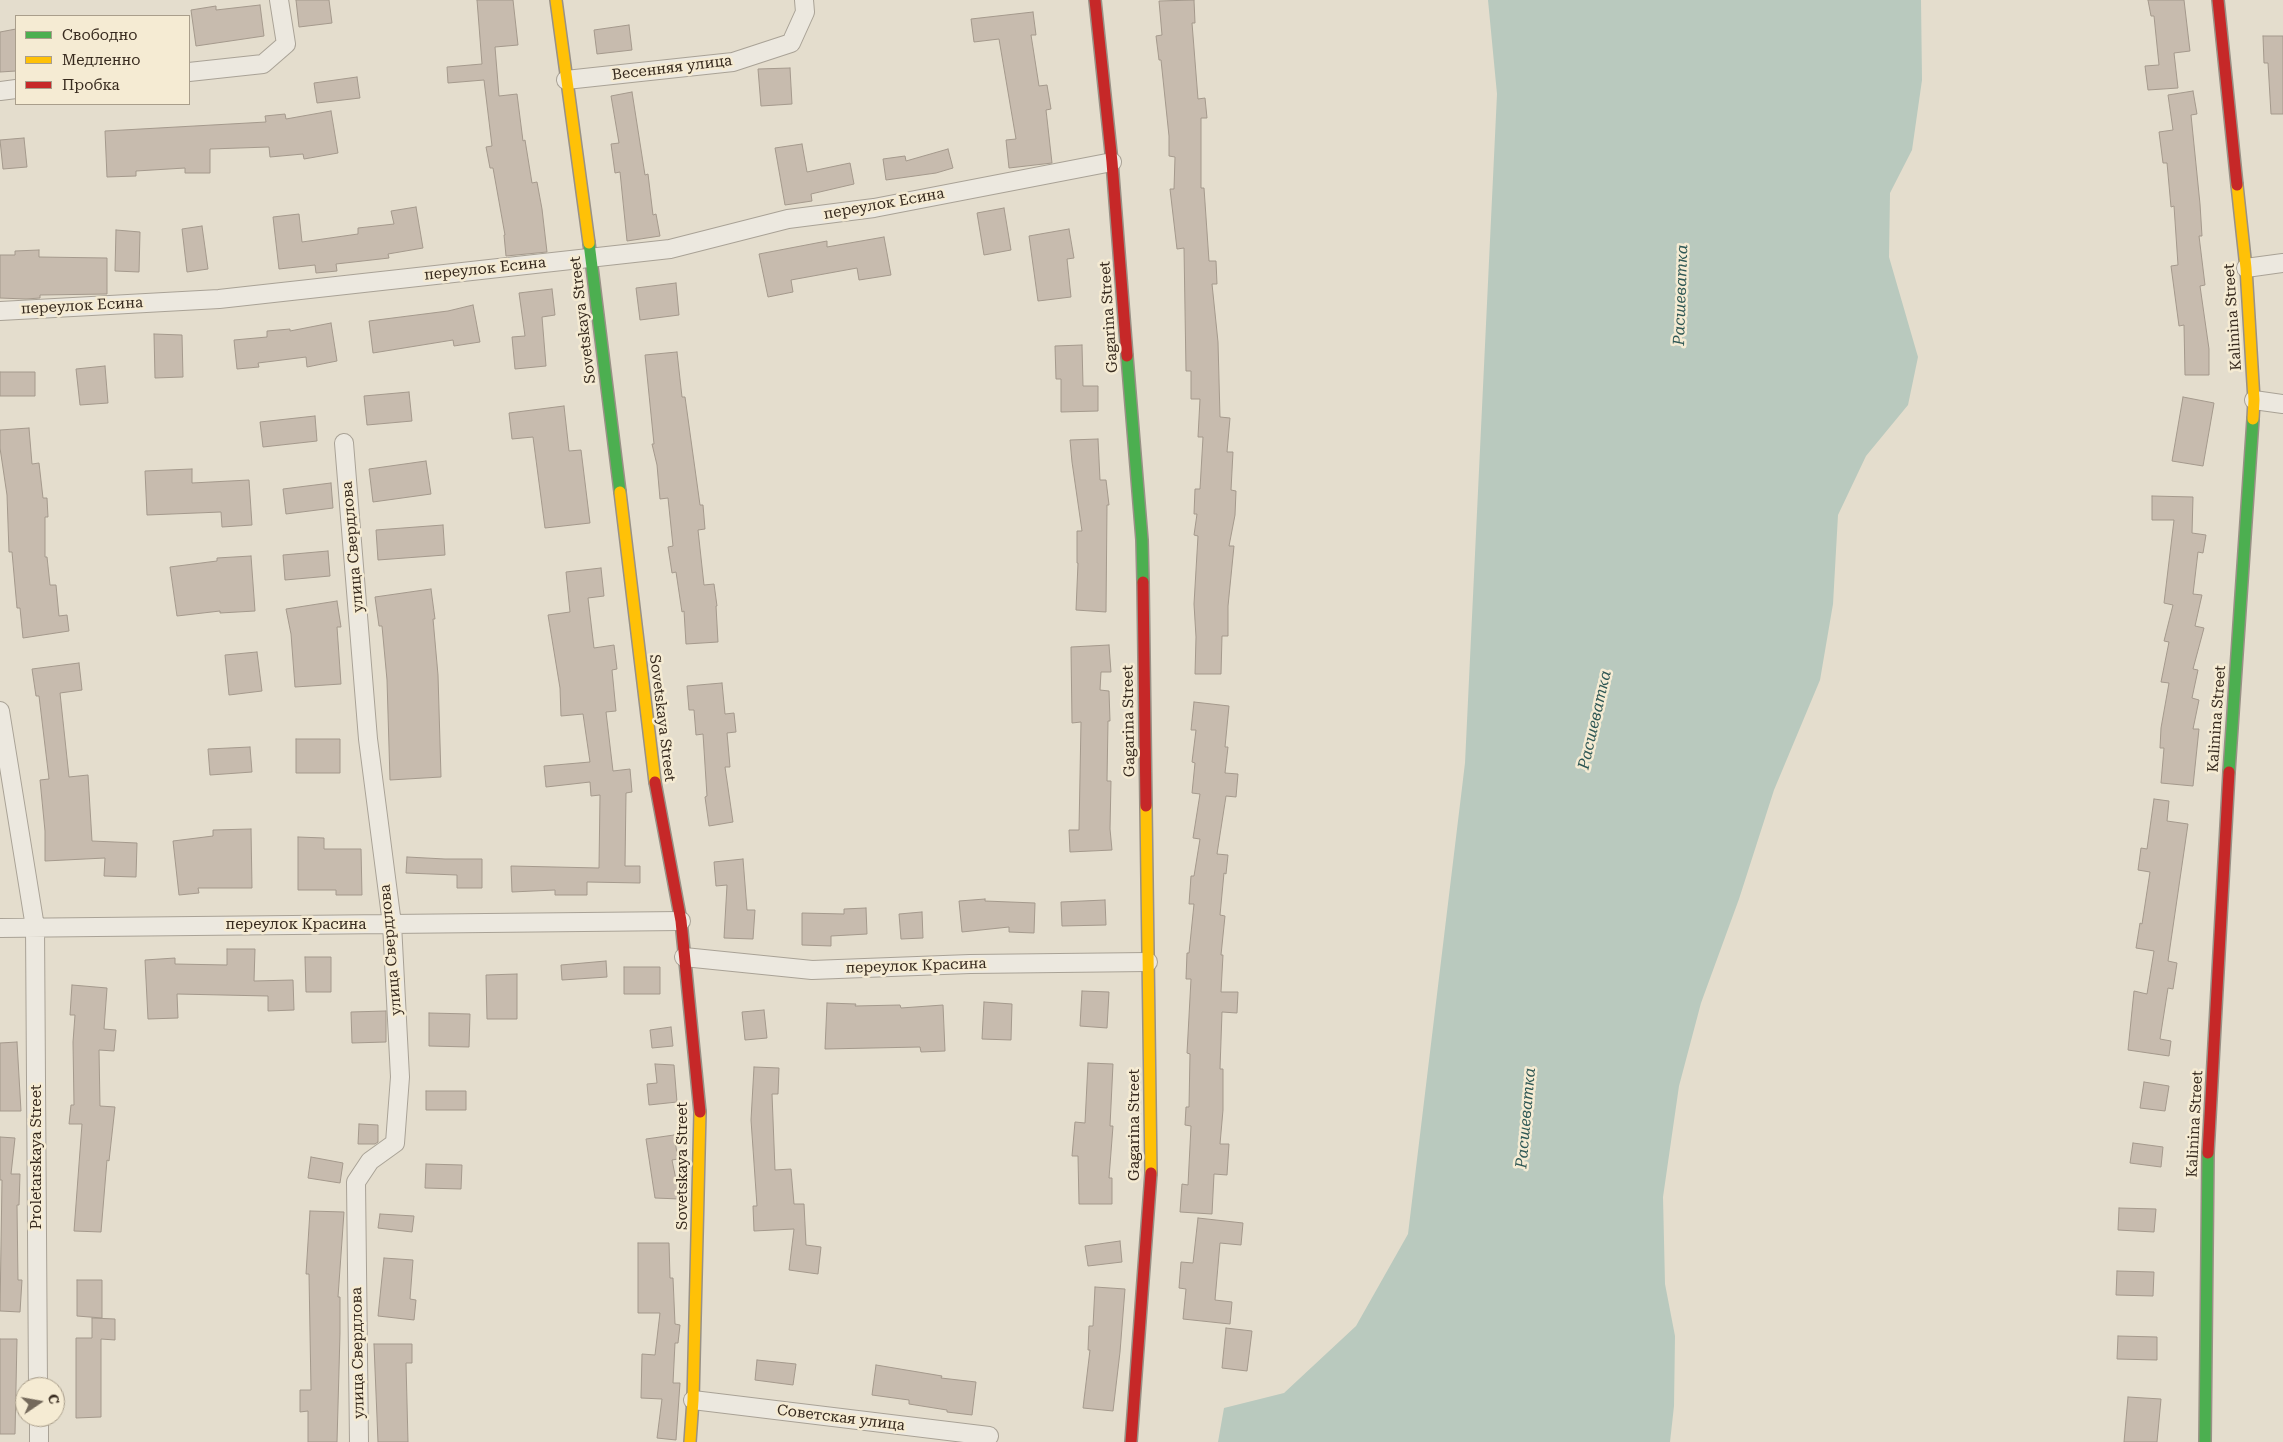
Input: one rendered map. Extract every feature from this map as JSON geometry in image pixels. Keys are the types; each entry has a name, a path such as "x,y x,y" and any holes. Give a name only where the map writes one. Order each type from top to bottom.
{"street":[{"path":"190,72 263,64 286,44 279,0"},
{"name":"Sovetskaya Street","path":"556,0 591,257 657,798 681,920 701,1124 693,1400 690,1442"},
{"name":"Весенняя улица","path":"566,80 733,62 791,43 805,12 804,0"},
{"name":"Gagarina Street","path":"1095,0 1112,162 1142,540 1151,1176 1131,1442"},
{"name":"Kalinina Street","path":"2205,1442 2208,1148 2223,853 2254,400 2246,268 2218,0"},
{"path":"0,91 15,89"},
{"name":"переулок Есина","path":"0,311 219,299 670,249 788,219 874,208 1112,162"},
{"path":"2246,268 2283,263"},
{"path":"2254,400 2283,404"},
{"name":"улица Свердлова","path":"344,443 368,739 392,924 400,1077 395,1143 370,1161 356,1182 359,1442"},
{"name":"Proletarskaya Street","path":"0,711 35,927 38,1377"},
{"name":"переулок Красина","path":"0,928 681,920"},
{"name":"переулок Красина","path":"684,956 812,970 970,964 1148,962"},
{"name":"Советская улица","path":"693,1400 990,1436"},
{"path":"39,1427 39,1442"}],"water":[{"name":"Расшеватка","path":"1488,0 1921,0 1922,80 1912,150 1890,193 1889,257 1918,357 1908,405 1866,456 1838,515 1833,604 1820,680 1774,790 1739,899 1701,1003 1679,1086 1663,1197 1665,1284 1675,1336 1674,1406 1670,1442 1218,1442 1224,1408 1284,1393 1356,1326 1408,1234 1465,763 1497,94"}],"building":[{"path":"296,0 329,0 332,23 299,27"},
{"path":"477,0 513,0 518,45 495,47 499,96 517,94 523,141 525,140 532,183 537,182 547,252 506,256 505,235 493,168 490,168 486,147 492,146 484,80 448,83 447,67 482,64"},
{"path":"1194,0 1195,23 1192,23 1198,99 1205,98 1207,118 1201,118 1201,188 1204,188 1209,261 1216,261 1217,284 1212,284 1218,342 1220,417 1230,418 1227,452 1233,452 1231,490 1236,491 1235,515 1229,546 1234,546 1228,606 1228,636 1222,636 1221,674 1195,674 1196,637 1194,604 1198,536 1194,535 1197,514 1194,514 1195,489 1200,489 1203,437 1198,437 1200,399 1191,399 1191,371 1186,371 1184,248 1177,249 1170,189 1174,189 1175,157 1169,156 1169,136 1161,60 1159,60 1156,36 1162,35 1159,1"},
{"path":"2148,0 2184,0 2190,51 2174,53 2178,88 2148,90 2145,66 2159,65 2154,16 2151,16"},
{"path":"260,5 264,36 196,46 191,10 216,6 216,10"},
{"path":"1033,12 1036,35 1031,35 1039,86 1047,85 1051,109 1046,110 1052,163 1009,168 1006,140 1016,139 999,39 974,42 971,19"},
{"path":"629,25 632,50 597,54 594,30"},
{"path":"15,29 15,71 0,72 0,32"},
{"path":"2263,36 2283,36 2283,114 2271,114 2268,63 2264,63"},
{"path":"790,68 792,104 761,106 758,69"},
{"path":"357,77 360,98 317,103 314,83"},
{"path":"2193,91 2197,114 2191,115 2200,204 2202,236 2199,236 2205,285 2200,286 2209,349 2209,375 2185,375 2184,325 2179,326 2171,266 2178,265 2174,206 2171,207 2167,163 2163,163 2159,132 2173,130 2168,95"},
{"path":"632,92 645,175 648,174 653,215 656,214 660,236 627,241 620,172 615,173 611,144 619,143 611,96"},
{"path":"331,111 338,153 304,159 303,154 270,157 269,147 210,149 210,173 185,173 185,168 136,171 136,176 107,177 105,131 266,122 265,116 285,114 286,119"},
{"path":"24,138 27,167 3,169 0,140"},
{"path":"802,144 807,172 850,163 854,184 811,194 812,201 785,205 775,148"},
{"path":"948,149 953,168 936,173 886,180 883,159 905,156 906,161"},
{"path":"416,207 423,248 388,254 389,258 336,264 337,271 316,273 315,265 279,269 273,217 299,214 302,242 358,234 358,228 394,224 391,211"},
{"path":"1004,208 1011,250 984,255 977,213"},
{"path":"202,226 208,269 187,272 182,229"},
{"path":"1069,229 1074,258 1067,259 1071,297 1038,301 1029,236"},
{"path":"116,230 140,232 139,272 115,271"},
{"path":"884,237 891,275 859,280 857,268 791,280 793,292 768,297 759,254 827,241 827,247"},
{"path":"39,250 39,257 107,258 107,294 40,295 40,298 26,299 0,298 0,255 15,255 15,251"},
{"path":"676,283 679,315 640,320 636,288"},
{"path":"552,289 555,315 542,317 546,366 515,369 512,337 525,336 519,293"},
{"path":"473,305 480,342 454,346 453,340 373,353 369,321 448,311"},
{"path":"331,323 337,361 307,367 306,357 258,363 259,367 237,369 234,340 267,337 267,331 290,329 290,331"},
{"path":"154,334 182,335 183,377 155,378"},
{"path":"1082,345 1083,386 1098,386 1098,411 1061,412 1061,379 1056,379 1055,346"},
{"path":"677,352 682,397 685,397 700,505 703,505 705,529 698,530 704,585 714,584 718,642 686,644 684,611 682,612 676,572 672,573 668,547 673,546 668,498 660,499 657,465 652,444 654,444 645,355"},
{"path":"105,366 108,403 80,405 76,369"},
{"path":"0,372 35,372 35,396 0,396"},
{"path":"409,392 412,421 367,425 364,396"},
{"path":"2183,397 2214,403 2203,466 2172,461"},
{"path":"564,406 569,451 581,450 590,523 545,528 533,437 512,439 509,413"},
{"path":"315,416 317,441 263,447 260,422"},
{"path":"29,428 32,464 39,463 43,498 47,498 48,517 45,517 45,557 47,557 50,585 56,585 59,616 67,615 69,631 23,638 20,608 17,608 12,552 9,552 7,495 0,448 0,430"},
{"path":"1098,439 1100,480 1106,480 1109,505 1107,505 1106,612 1076,610 1077,531 1082,531 1070,440"},
{"path":"426,461 431,494 373,502 369,469"},
{"path":"192,469 192,483 249,480 252,525 222,527 221,512 147,515 145,471"},
{"path":"331,483 333,508 286,514 283,489"},
{"path":"2152,496 2193,497 2192,533 2206,535 2203,553 2198,552 2193,594 2202,595 2195,626 2204,628 2193,669 2198,670 2192,698 2199,700 2193,729 2199,729 2193,786 2161,783 2164,748 2160,748 2161,728 2169,683 2161,682 2169,642 2164,641 2173,605 2164,603 2174,520 2152,520"},
{"path":"443,525 445,555 378,560 376,530"},
{"path":"328,551 330,576 285,580 283,555"},
{"path":"251,556 255,611 220,613 220,611 177,616 170,567 217,561 217,558"},
{"path":"601,568 604,596 588,598 594,648 614,645 617,669 612,670 616,711 606,712 613,771 630,769 632,792 626,793 625,866 640,866 640,883 587,882 587,895 555,895 555,890 512,892 511,866 599,868 600,795 591,796 590,782 546,787 544,766 590,762 583,714 561,716 560,688 548,615 570,612 566,572"},
{"path":"431,589 435,619 433,619 438,675 441,777 390,780 387,680 382,626 379,626 375,597"},
{"path":"337,601 341,627 337,627 341,684 295,687 291,634 286,609"},
{"path":"1109,645 1111,672 1101,672 1100,690 1109,691 1110,721 1108,721 1107,781 1111,781 1110,829 1112,850 1070,852 1069,830 1079,830 1081,722 1072,723 1071,647"},
{"path":"257,652 262,691 229,695 225,655"},
{"path":"79,663 82,690 60,693 69,777 88,775 92,841 137,843 136,877 104,876 105,858 45,861 45,831 40,780 49,779 39,696 36,696 32,669"},
{"path":"722,683 725,714 734,713 736,732 727,733 730,767 725,767 733,822 709,826 705,797 707,796 703,734 696,735 694,710 689,710 687,686"},
{"path":"1194,702 1229,706 1225,747 1228,747 1225,773 1238,774 1236,797 1226,796 1217,854 1228,855 1226,874 1224,873 1220,915 1225,916 1221,955 1223,955 1221,992 1238,992 1237,1013 1222,1012 1220,1069 1223,1069 1223,1110 1220,1144 1229,1144 1227,1175 1214,1174 1212,1214 1180,1212 1182,1184 1188,1185 1191,1126 1185,1125 1186,1107 1189,1107 1190,1054 1187,1053 1191,979 1186,979 1187,953 1189,953 1194,904 1189,904 1191,876 1194,876 1200,839 1193,838 1200,794 1192,793 1195,763 1192,762 1196,730 1191,730"},
{"path":"296,739 340,739 340,773 296,773"},
{"path":"250,747 252,772 210,775 208,749"},
{"path":"2154,799 2169,801 2167,821 2188,824 2168,961 2177,963 2173,989 2168,988 2160,1039 2171,1041 2169,1056 2128,1050 2134,991 2147,994 2154,951 2136,948 2140,923 2142,924 2150,872 2138,870 2141,848 2147,849"},
{"path":"251,829 252,888 198,888 199,893 179,895 173,841 213,836 213,830"},
{"path":"298,837 324,838 324,849 361,849 362,895 336,895 336,890 298,890"},
{"path":"407,857 482,859 482,888 457,888 457,875 406,873"},
{"path":"743,859 747,910 755,910 753,939 724,938 727,885 716,886 714,862"},
{"path":"985,899 985,901 1035,903 1034,933 1009,932 1009,927 962,932 959,901"},
{"path":"1105,900 1106,925 1062,926 1061,902"},
{"path":"866,908 867,934 831,936 831,946 802,945 802,913 844,914 844,909"},
{"path":"922,912 923,938 901,939 899,914"},
{"path":"227,949 255,949 254,981 293,980 294,1010 268,1011 268,996 177,994 178,1018 148,1019 145,960 175,958 175,964 227,965"},
{"path":"305,957 331,957 331,992 306,992"},
{"path":"606,961 607,977 562,980 561,965"},
{"path":"624,967 660,967 660,994 624,994"},
{"path":"517,974 517,1019 487,1019 486,975"},
{"path":"72,985 107,988 104,1029 116,1030 114,1051 99,1050 100,1106 115,1107 109,1161 107,1160 101,1232 74,1231 82,1124 69,1124 71,1105 74,1105 73,1042 75,1015 70,1015"},
{"path":"1082,991 1109,992 1107,1028 1080,1026"},
{"path":"984,1002 1012,1004 1011,1040 982,1039"},
{"path":"827,1003 856,1004 855,1006 900,1005 901,1008 943,1005 945,1051 921,1052 920,1047 825,1049"},
{"path":"764,1010 767,1038 745,1040 742,1012"},
{"path":"386,1011 386,1042 352,1043 351,1012"},
{"path":"429,1013 470,1014 469,1047 429,1046"},
{"path":"671,1027 673,1046 652,1048 650,1030"},
{"path":"17,1042 21,1111 0,1111 0,1043"},
{"path":"1088,1063 1113,1064 1110,1126 1113,1126 1109,1178 1112,1178 1112,1204 1079,1204 1078,1156 1072,1156 1075,1122 1085,1123"},
{"path":"655,1064 674,1065 677,1102 649,1105 647,1084 657,1083"},
{"path":"754,1067 779,1068 778,1094 772,1094 775,1170 791,1169 794,1204 804,1204 806,1245 821,1247 818,1274 789,1270 794,1229 754,1231 753,1206 757,1206 751,1120"},
{"path":"2144,1082 2169,1086 2165,1111 2140,1108"},
{"path":"426,1091 466,1091 466,1110 426,1110"},
{"path":"359,1124 378,1125 378,1142 375,1144 358,1144"},
{"path":"674,1135 678,1159 672,1160 680,1199 655,1198 646,1139"},
{"path":"0,1137 15,1138 11,1174 20,1174 19,1205 17,1205 18,1280 22,1280 20,1312 0,1311 2,1180 0,1180"},
{"path":"2133,1143 2163,1147 2161,1167 2130,1163"},
{"path":"311,1157 343,1163 340,1183 308,1178"},
{"path":"426,1164 462,1165 461,1189 425,1188"},
{"path":"2119,1208 2156,1209 2154,1232 2118,1230"},
{"path":"310,1211 344,1212 338,1297 340,1297 340,1333 337,1442 308,1442 308,1411 300,1412 300,1390 311,1390 309,1274 306,1274"},
{"path":"380,1214 414,1216 412,1232 378,1228"},
{"path":"1198,1218 1243,1223 1241,1245 1220,1243 1215,1300 1232,1302 1230,1324 1183,1319 1186,1289 1179,1288 1181,1262 1193,1263"},
{"path":"1120,1241 1122,1262 1088,1266 1085,1246"},
{"path":"638,1243 669,1243 670,1278 673,1278 675,1324 680,1325 678,1343 675,1343 673,1383 680,1383 676,1440 657,1438 662,1399 641,1398 642,1354 655,1355 660,1313 638,1313"},
{"path":"384,1258 413,1260 410,1299 416,1300 414,1320 378,1316"},
{"path":"2117,1271 2154,1272 2153,1296 2116,1295"},
{"path":"77,1280 102,1280 102,1318 77,1316"},
{"path":"1095,1287 1125,1289 1113,1411 1083,1408 1090,1350 1088,1350 1089,1326 1093,1326"},
{"path":"92,1318 115,1319 115,1340 101,1339 101,1417 76,1418 76,1338 92,1338"},
{"path":"1226,1328 1252,1331 1247,1371 1222,1368"},
{"path":"2118,1336 2157,1337 2157,1360 2117,1359"},
{"path":"0,1339 17,1339 15,1434 0,1434"},
{"path":"374,1344 412,1344 412,1363 406,1363 408,1442 378,1442"},
{"path":"757,1360 796,1364 793,1385 755,1380"},
{"path":"876,1365 942,1376 941,1378 976,1382 972,1415 909,1404 909,1400 872,1395"},
{"path":"2128,1397 2161,1399 2157,1442 2124,1442"}],"traffic: fast":[{"path":"589,243 620,492"},
{"path":"1127,356 1142,540 1143,582"},
{"path":"2229,772 2253,419"},
{"path":"2205,1442 2208,1153"}],"traffic: slow":[{"path":"556,0 589,243"},
{"path":"2237,185 2246,268 2254,400 2253,419"},
{"path":"620,492 655,782"},
{"path":"1146,806 1151,1173"},
{"path":"690,1442 693,1400 700,1112"}],"traffic: jam":[{"path":"1095,0 1112,162 1127,356"},
{"path":"2218,0 2237,185"},
{"path":"1143,582 1146,806"},
{"path":"2208,1153 2229,772"},
{"path":"655,782 681,921 700,1112"},
{"path":"1131,1442 1151,1173"}]}
